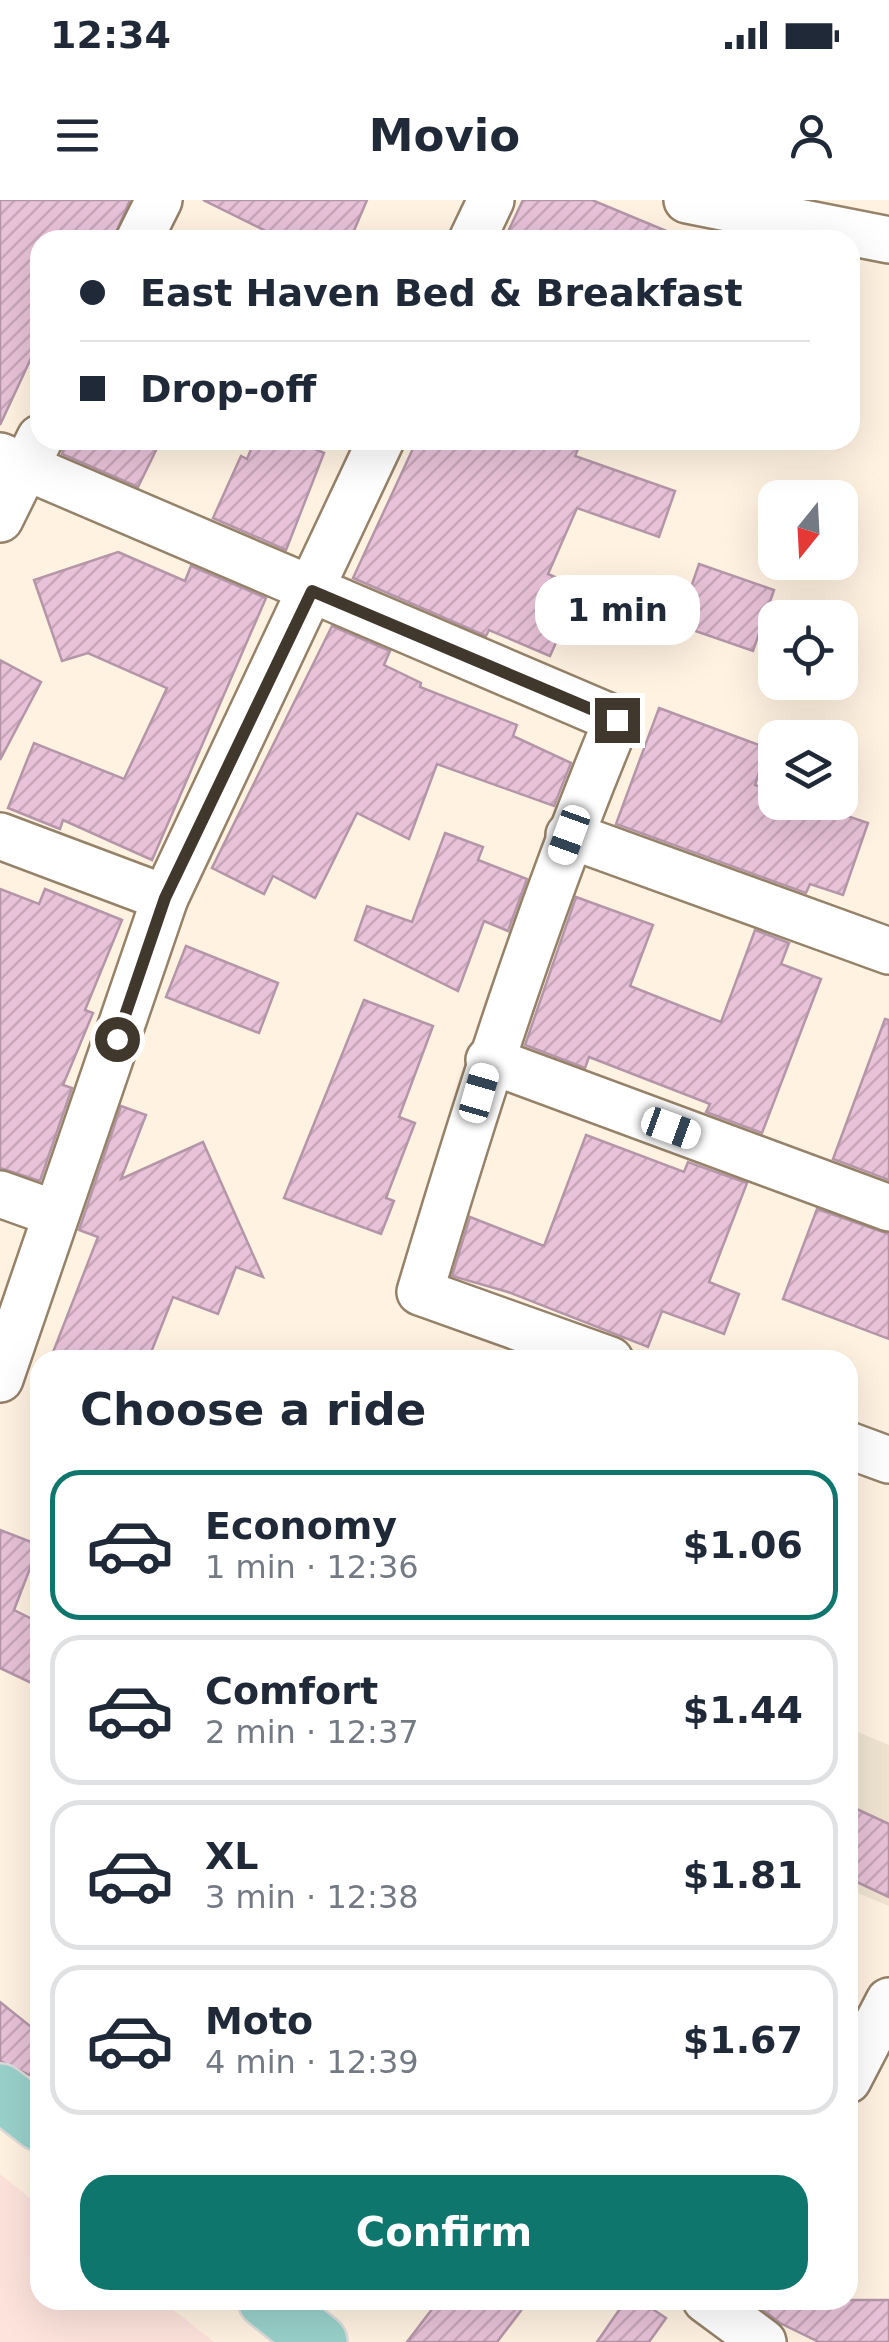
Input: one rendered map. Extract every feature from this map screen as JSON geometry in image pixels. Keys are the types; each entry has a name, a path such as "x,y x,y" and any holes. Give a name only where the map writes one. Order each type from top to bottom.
{"main road":[{"path":"0,2092 30,2115"},
{"path":"279,2310 319,2342"}],"street":[{"path":"144,230 159,200"},
{"path":"477,230 491,200"},
{"path":"686,200 838,230"},
{"path":"860,234 889,240"},
{"path":"0,1379 165,898 376,450"},
{"path":"0,519 22,453 312,591 617,720 569,835 489,1060 420,1292 582,1350"},
{"path":"569,835 889,951"},
{"path":"0,836 165,898"},
{"path":"489,1060 889,1208"},
{"path":"0,1194 56,1214"},
{"path":"858,1449 889,1460"},
{"path":"858,2061 889,2001"},
{"path":"716,2314 764,2342"}],"shaded area":[{"path":"858,1732 889,1745 889,1906 858,1893"},
{"path":"0,2174 30,2198 30,2310 174,2310 214,2342 0,2342"}],"building":[{"path":"0,200 130,200 117,230 30,230 30,360 0,425"},
{"path":"203,200 367,200 354,230 264,230"},
{"path":"523,200 592,200 664,230 509,230"},
{"path":"63,450 156,450 138,487 62,454"},
{"path":"251,450 324,453 286,550 213,518 241,456 247,459"},
{"path":"412,450 578,450 575,456 675,491 659,537 577,508 548,574 580,588 550,656 489,630 486,636 353,578"},
{"path":"118,552 185,581 191,566 266,598 152,860 63,820 60,829 8,808 34,743 124,779 167,688 88,653 62,661 34,580"},
{"path":"699,564 774,590 771,600 758,600 758,636 753,651 678,625"},
{"path":"332,626 390,651 384,665 421,683 420,687 517,725 513,736 571,763 554,806 437,764 409,839 357,813 315,898 273,876 264,894 212,868"},
{"path":"0,660 41,682 0,760"},
{"path":"659,708 758,745 758,820 858,820 868,823 843,895 810,884 806,893 616,824"},
{"path":"445,833 483,847 478,860 527,879 508,931 484,921 458,991 355,940 367,906 412,922"},
{"path":"0,889 39,904 45,889 122,920 85,1010 93,1013 63,1085 72,1088 40,1181 0,1168"},
{"path":"576,897 653,925 630,986 721,1022 755,930 789,943 781,964 821,979 762,1133 706,1112 710,1104 589,1057 585,1068 525,1045"},
{"path":"186,946 278,983 259,1033 166,997"},
{"path":"364,1000 433,1026 399,1117 415,1123 386,1198 394,1201 381,1234 284,1198"},
{"path":"885,1019 889,1020 889,1180 833,1159"},
{"path":"121,1106 146,1115 121,1179 203,1142 263,1277 236,1267 218,1314 173,1297 152,1350 54,1350 98,1237 79,1230"},
{"path":"586,1135 684,1172 688,1162 747,1183 709,1282 739,1294 724,1334 662,1311 648,1347 508,1292 452,1276 470,1217 544,1246"},
{"path":"817,1209 889,1234 889,1339 783,1299"},
{"path":"0,1530 30,1542 30,1568 14,1610 30,1618 30,1682 0,1668"},
{"path":"858,1810 889,1824 889,1897 858,1883"},
{"path":"0,2002 30,2026 30,2074 0,2061"},
{"path":"858,2300 889,2300 889,2342 819,2342 763,2310 858,2310"},
{"path":"431,2310 521,2310 497,2342 407,2342"},
{"path":"619,2310 654,2310 666,2318 649,2342 597,2342"}],"route":[{"path":"117,1039 165,898 312,591 617,720"}]}
